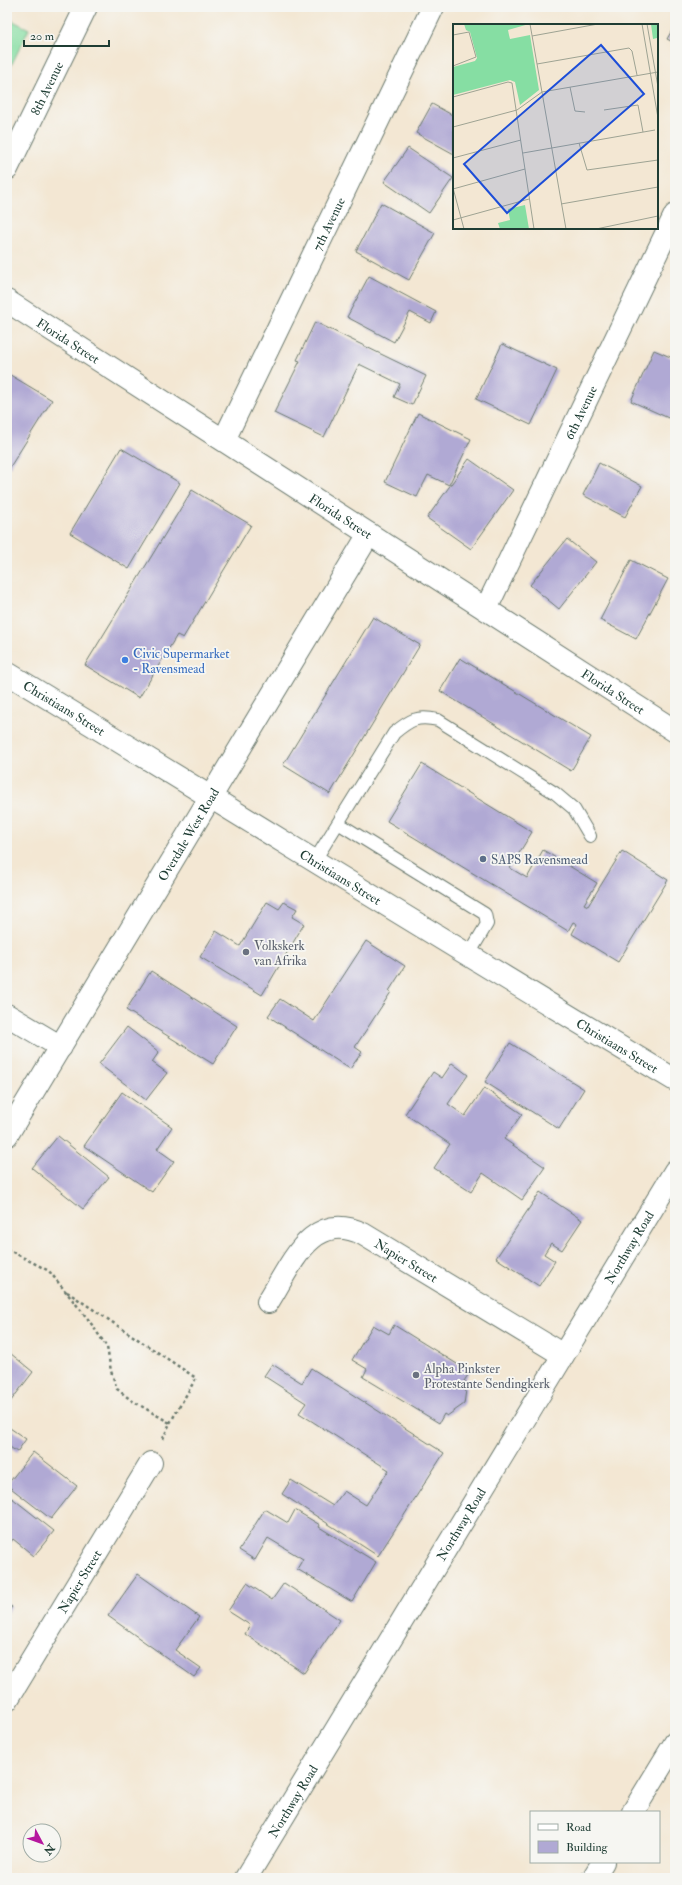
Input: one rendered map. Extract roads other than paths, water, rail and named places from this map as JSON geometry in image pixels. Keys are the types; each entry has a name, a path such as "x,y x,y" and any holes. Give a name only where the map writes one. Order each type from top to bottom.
{"street":[{"name":"8th Avenue","path":"7,169 86,7"},
{"name":"7th Avenue","path":"224,440 433,7"},
{"name":"6th Avenue","path":"486,609 675,216"},
{"name":"Florida Street","path":"7,301 675,731"},
{"name":"Overdale West Road","path":"7,1135 212,797 369,534"},
{"name":"Christiaans Street","path":"7,672 315,860 468,956 675,1080"},
{"path":"7,1015 61,1047"},
{"name":"Northway Road","path":"246,1878 675,1171"},
{"name":"Napier Street","path":"268,1302 304,1244 322,1230 343,1227 363,1234 563,1355"},
{"name":"Napier Street","path":"7,1700 151,1463"},
{"path":"634,1811 675,1743"},
{"path":"593,1878 602,1863"}],"lane":[{"path":"315,860 394,733 409,720 424,717 438,720 555,792 574,809 590,836"},
{"path":"338,823 485,914 487,924 468,956"}],"place":[{"name":"Civic Supermarket - Ravensmead","path":"125,660"},
{"name":"SAPS Ravensmead","path":"483,859"},
{"name":"Volkskerk van Afrika","path":"246,952"},
{"name":"Alpha Pinkster Protestante Sendingkerk","path":"416,1375"}]}
